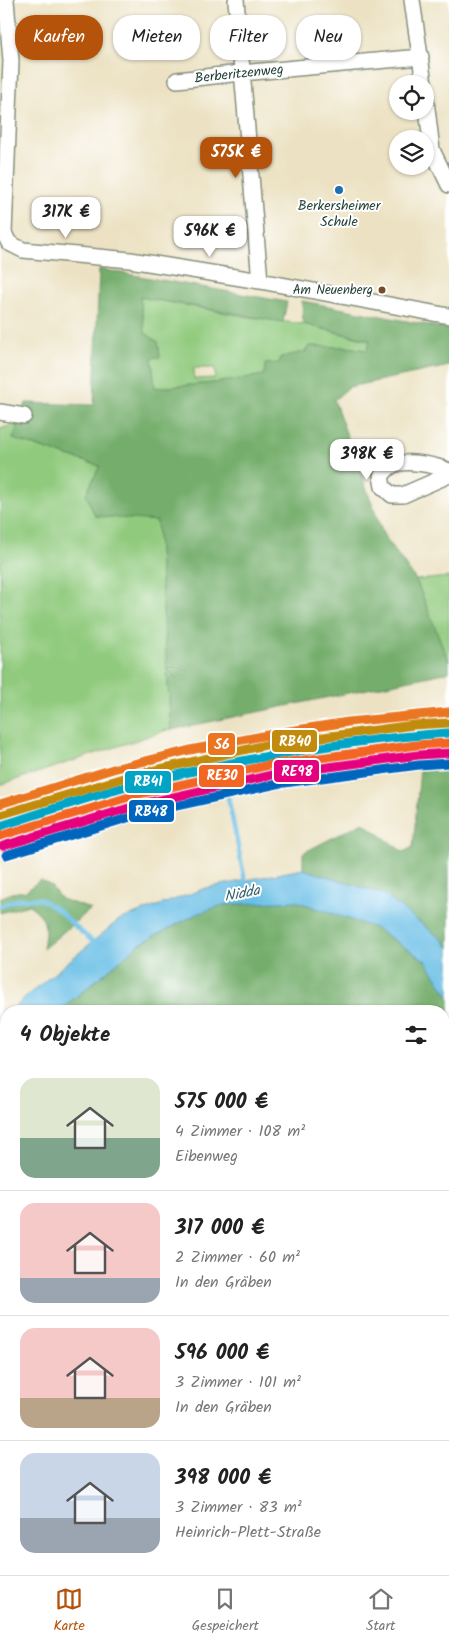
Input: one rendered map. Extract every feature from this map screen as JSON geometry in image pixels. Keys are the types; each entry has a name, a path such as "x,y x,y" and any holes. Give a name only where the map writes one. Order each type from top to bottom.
{"street":[{"path":"6,0 4,18 11,61 4,233 9,243 22,250 130,260 260,281 449,316"},
{"path":"236,0 260,281"},
{"path":"412,0 423,75"},
{"name":"Berberitzenweg","path":"177,80 421,57"},
{"path":"428,120 432,150 449,185"},
{"path":"0,412 24,416"},
{"path":"449,471 440,467 408,462 390,466 381,476 383,487 392,495 404,495 449,475"}],"green space":[{"path":"99,269 287,302 283,322 140,297 145,333 158,342 160,357 152,358 155,388 214,383 264,375 265,364 279,363 281,357 305,352 309,346 346,347 367,350 370,340 303,324 302,301 449,329 449,366 349,387 334,400 383,534 416,580 449,662 449,672 171,730 157,521 95,516 86,494 100,466 13,439 26,403 94,405"},
{"path":"139,297 249,317 303,324 370,341 367,350 346,347 309,346 305,352 281,357 279,363 264,375 214,383 154,388 152,357 160,356 158,342 145,333","holes":["194,368 215,368 215,378 194,379"]},
{"path":"18,423 13,439 100,466 86,494 95,516 157,520 171,730 0,785 0,560 2,560 0,550 0,429"},
{"path":"449,577 449,662 416,580"},
{"path":"449,767 449,948 444,941 383,894 303,869 303,853 363,822 403,852 413,847 420,769"},
{"path":"40,880 50,885 61,899 91,909 43,949 45,929 40,914 29,905 0,913 0,898 11,893 26,891"},
{"path":"296,901 375,928 426,961 449,997 449,1005 66,1005 141,943 197,914 223,905"}],"water":[{"name":"Nidda","path":"303,869 383,894 444,941 449,948 449,997 426,961 375,928 296,901 223,905 197,914 141,943 66,1005 17,1005 119,920 206,888"}],"waterway":[{"name":"Nidda","path":"226,787 246,886"},
{"path":"0,906 18,899 40,899 59,911 96,944"}],"transit line":[{"name":"S6","path":"0,804 113,769 190,750 348,722 449,712"},
{"name":"RB40","path":"0,815 133,775 270,744 414,725 448,723"},
{"name":"RB41","path":"0,826 121,788 215,766 370,740 448,733"},
{"name":"RE30","path":"0,836 139,794 274,764 417,745 449,743"},
{"name":"RE98","path":"3,846 142,804 276,774 418,755 449,753"},
{"name":"RB48","path":"6,855 144,813 277,784 419,765 449,763"}],"place":[{"name":"Berkersheimer Schule","path":"339,190"},
{"name":"Am Neuenberg","path":"382,290"}]}
